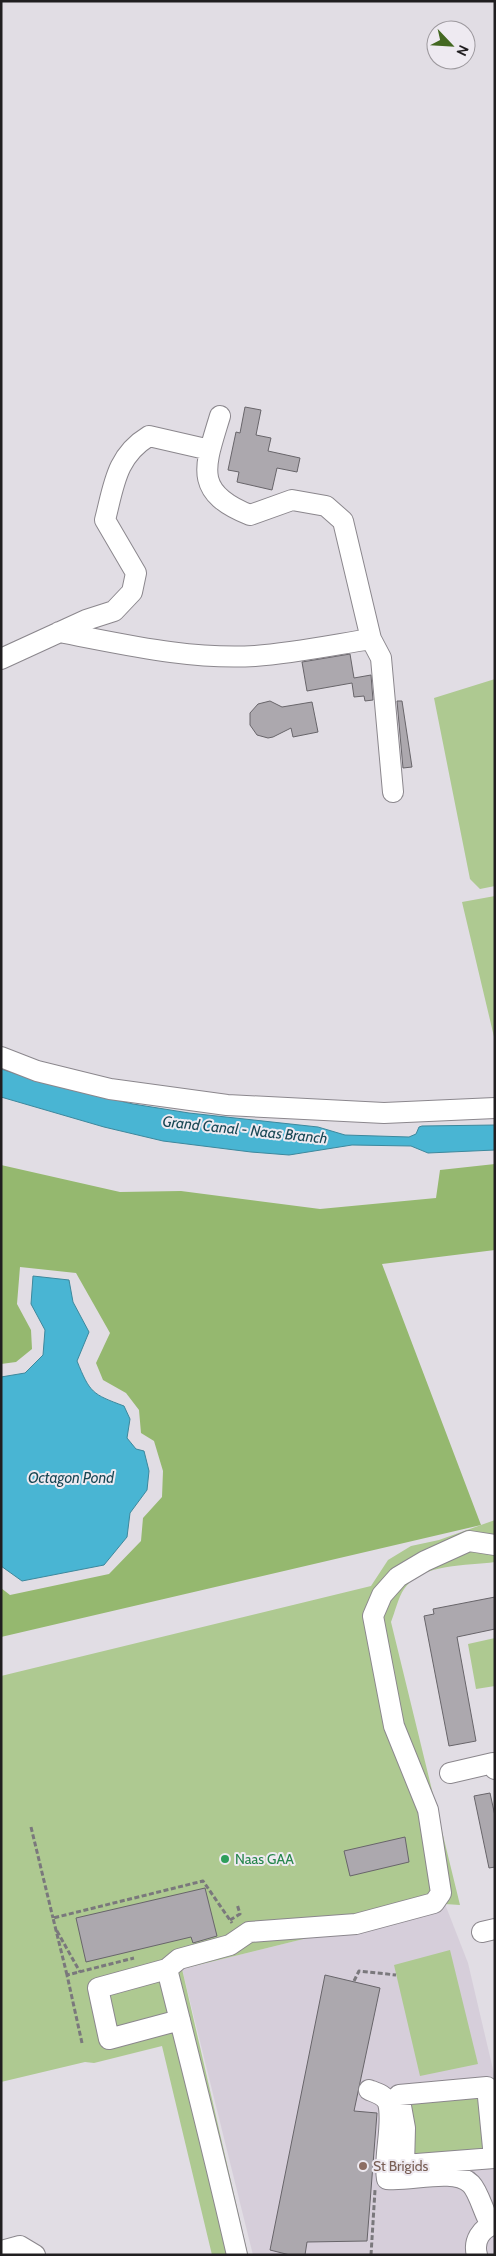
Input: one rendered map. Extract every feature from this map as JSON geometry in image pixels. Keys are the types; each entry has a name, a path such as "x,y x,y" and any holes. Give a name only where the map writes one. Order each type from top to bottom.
{"street":[{"path":"220,416 210,450 206,479 214,493 233,508 250,515 292,500 326,506 343,520 371,639 381,658 393,792"},
{"path":"1,659 59,632 114,611 132,592 136,573 105,520 113,483 133,445 149,436 210,450"},
{"path":"59,632 153,650 254,656 371,639"},
{"path":"1,1057 37,1071 110,1088 228,1105 384,1113 495,1108"},
{"path":"180,2020 109,2039 98,1988 167,1969 178,1959 230,1945 249,1932 356,1924 434,1903 442,1893 428,1810 394,1726 374,1616 382,1595 398,1577 425,1560 469,1542 495,1545"},
{"path":"450,1773 492,1763 495,1769"},
{"path":"167,1969 237,2255"},
{"path":"369,2090 382,2095 388,2103 397,2132 404,2165 494,2160 487,2087 399,2095 397,2132 385,2167 387,2179 399,2181 448,2176 463,2178 470,2183 478,2194 482,2209 493,2225 479,2235 476,2242 477,2255"},
{"path":"1,2251 20,2246 36,2255"}],"path":[{"path":"31,1827 67,1975"},
{"path":"53,1918 203,1881 242,1937"},
{"path":"230,1920 240,1914 237,1904"},
{"path":"56,1928 80,1972"},
{"path":"354,1982 358,1971 396,1975"}],"shaded area":[{"name":"St Brigids","path":"445,1904 468,1963 495,2078 495,2255 253,2255 182,1969"}],"green space":[{"path":"495,679 495,886 480,889 470,879 434,698"},
{"path":"495,896 495,1041 462,902"},
{"path":"495,1164 495,1250 382,1264 481,1525 1,1637 1,1588 10,1595 109,1574 141,1541 143,1518 162,1497 163,1471 154,1441 141,1433 139,1410 126,1393 103,1380 96,1363 110,1333 76,1273 20,1267 17,1304 31,1330 32,1349 16,1362 1,1364 1,1165 120,1192 181,1191 320,1209 436,1198 440,1170"},
{"name":"Naas GAA","path":"495,1520 495,1562 446,1567 422,1574 404,1589 391,1622 460,1905 445,1904 182,1969 248,2255 212,2255 162,2046 94,2063 85,2062 1,2082 1,1676 371,1586 388,1560 411,1546 439,1540"},
{"path":"495,1638 495,1686 476,1689 468,1644"},
{"path":"450,1950 478,2064 420,2076 394,1965"},
{"path":"490,2083 495,2158 399,2169 393,2089"}],"water":[{"name":"Grand Canal - Naas Branch","path":"1,1069 52,1085 133,1104 189,1113 318,1127 345,1135 409,1137 416,1134 419,1127 422,1126 495,1125 495,1150 428,1153 411,1146 352,1145 289,1155 163,1141 104,1127 1,1097"},
{"name":"Octagon Pond","path":"33,1276 69,1280 73,1302 89,1332 77,1361 81,1372 89,1386 98,1395 124,1406 130,1419 127,1438 136,1449 144,1451 149,1471 147,1490 130,1513 127,1537 104,1565 22,1581 1,1566 1,1377 25,1373 43,1355 45,1330 31,1304"}],"building":[{"path":"245,407 261,410 256,435 271,438 268,451 300,458 297,472 277,468 272,490 237,482 239,472 228,470 236,432 240,433"},
{"path":"350,654 354,678 371,675 373,700 365,701 364,696 354,697 352,683 307,691 302,662"},
{"path":"270,701 282,707 312,702 318,732 293,737 291,728 273,737 268,738 257,735 250,725 250,713 258,704"},
{"path":"397,701 402,701 412,767 403,768"},
{"path":"495,1597 495,1629 457,1637 476,1741 449,1746 424,1616 434,1614 433,1609"},
{"path":"490,1793 495,1816 495,1867 489,1868 474,1796"},
{"path":"405,1837 409,1862 350,1876 344,1851"},
{"path":"205,1888 217,1936 193,1943 191,1937 86,1962 76,1918"},
{"path":"325,1975 380,1988 354,2111 377,2113 367,2241 307,2242 305,2255 290,2255 270,2250"}],"place":[{"name":"Naas GAA","path":"225,1859"},
{"name":"St Brigids","path":"363,2166"}]}
